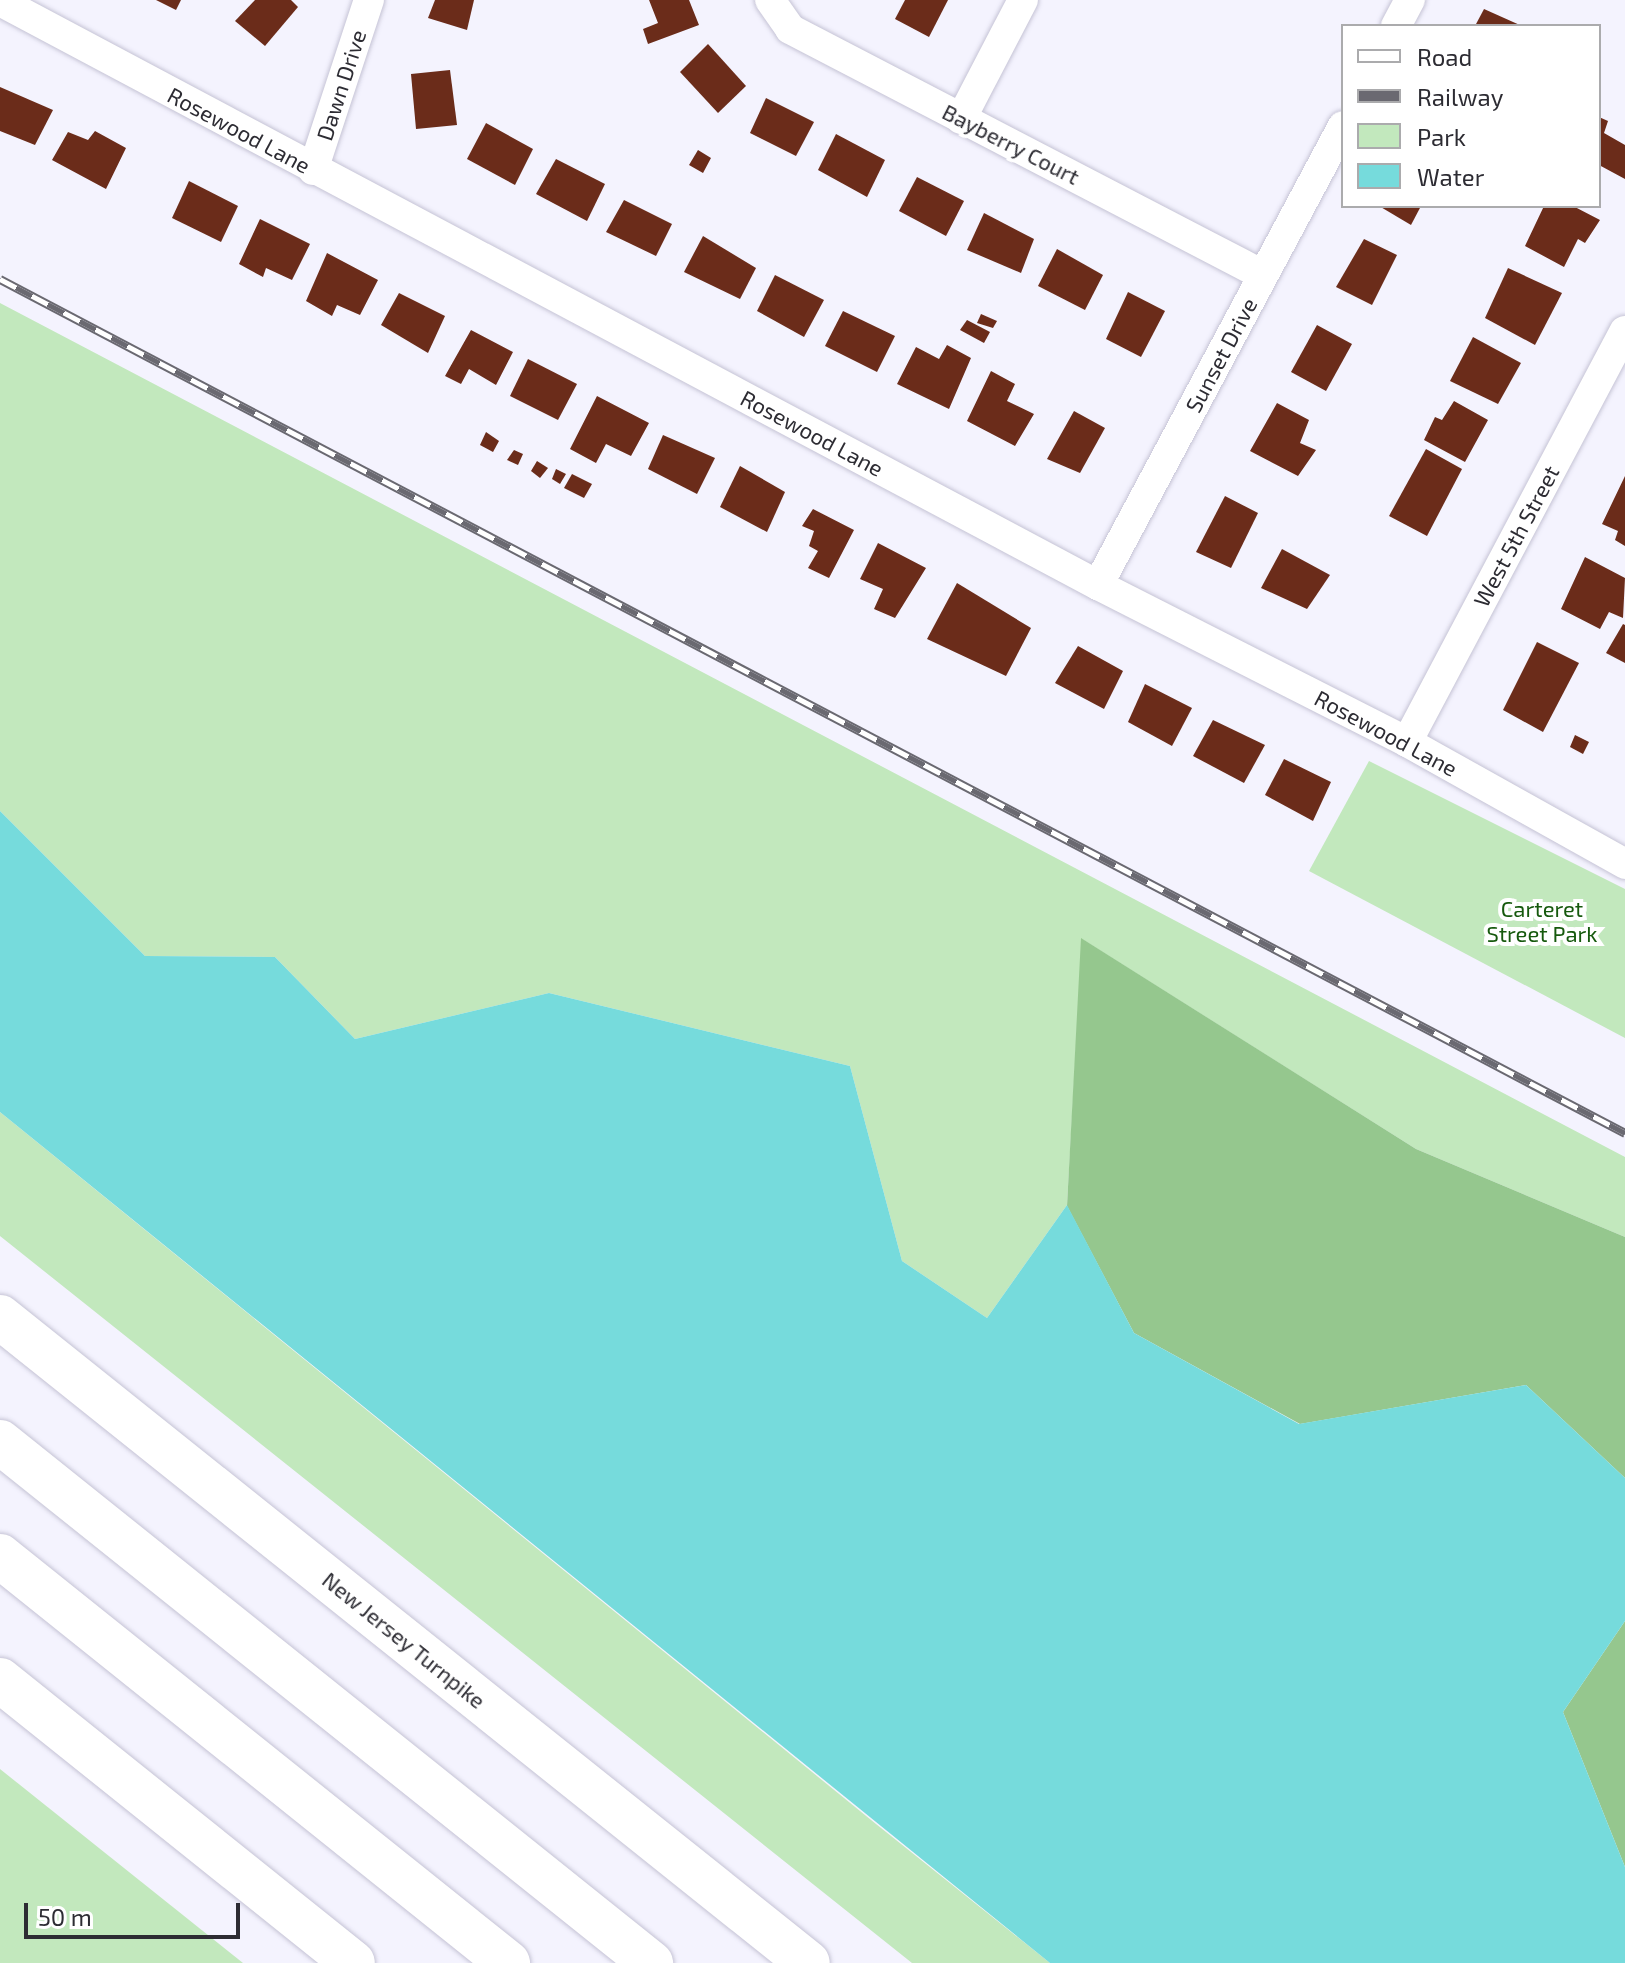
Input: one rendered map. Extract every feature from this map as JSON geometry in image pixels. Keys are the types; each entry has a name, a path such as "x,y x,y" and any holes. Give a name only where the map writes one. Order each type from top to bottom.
{"highway":[{"name":"New Jersey Turnpike","path":"0,1317 808,1963"},
{"path":"0,1442 651,1963"},
{"path":"0,1556 508,1963"},
{"path":"0,1680 353,1963"}],"street":[{"name":"Dawn Drive","path":"313,170 369,0"},
{"name":"Bayberry Court","path":"770,0 790,29 1263,275"},
{"path":"961,119 1023,0"},
{"path":"1397,24 1410,0"},
{"name":"Rosewood Lane","path":"0,1 1098,585 1407,742 1625,864"},
{"name":"Sunset Drive","path":"1098,585 1341,130"},
{"name":"West 5th Street","path":"1407,742 1625,331"}],"green space":[{"path":"0,303 1625,1157 1625,1237 1416,1149 1082,939 1067,1205 987,1318 902,1261 850,1066 549,993 355,1039 275,957 145,956 0,811"},
{"name":"Carteret Street Park","path":"1369,761 1625,889 1625,1038 1309,871"},
{"path":"1081,938 1416,1149 1625,1237 1625,1478 1526,1385 1300,1424 1134,1333 1067,1206"},
{"path":"0,1112 1050,1963 912,1963 0,1236"},
{"path":"1625,1621 1625,1867 1563,1712"},
{"path":"0,1769 243,1963 0,1963"}],"water":[{"path":"0,811 145,956 275,957 355,1039 549,993 850,1066 902,1261 987,1318 1067,1205 1134,1333 1299,1424 1526,1385 1625,1478 1625,1621 1563,1712 1625,1867 1625,1963 1050,1963 0,1112"}],"building":[{"path":"156,0 181,0 176,10"},
{"path":"255,0 291,0 298,7 265,46 235,21"},
{"path":"435,0 474,0 467,30 428,18"},
{"path":"649,0 689,0 699,25 648,44 643,29 658,23"},
{"path":"905,0 948,0 929,37 895,19"},
{"path":"1484,9 1518,24 1476,24"},
{"path":"708,44 746,86 718,113 680,72"},
{"path":"450,70 457,125 416,129 411,74"},
{"path":"0,87 53,110 35,145 0,131"},
{"path":"766,98 814,122 796,156 750,133"},
{"path":"1601,118 1608,121 1604,133 1625,145 1625,179 1601,166"},
{"path":"486,123 533,149 515,185 467,159"},
{"path":"95,131 126,148 106,189 52,160 68,132 88,140"},
{"path":"836,134 885,160 867,197 818,170"},
{"path":"698,150 711,158 703,173 689,165"},
{"path":"556,159 605,184 587,221 536,194"},
{"path":"917,177 964,201 946,236 899,211"},
{"path":"189,181 238,206 221,242 172,218"},
{"path":"624,200 672,224 656,256 606,232"},
{"path":"1382,208 1420,208 1411,225"},
{"path":"1543,208 1577,208 1600,220 1585,243 1578,239 1564,267 1525,246"},
{"path":"984,213 1034,239 1021,273 967,250"},
{"path":"260,219 310,244 292,280 266,268 263,277 239,264"},
{"path":"703,236 756,268 740,299 684,272"},
{"path":"1364,239 1397,255 1372,305 1336,287"},
{"path":"1057,249 1103,275 1085,310 1038,286"},
{"path":"327,253 378,280 360,315 337,305 332,316 306,301"},
{"path":"1508,268 1562,293 1535,345 1485,318"},
{"path":"775,275 824,300 804,337 757,311"},
{"path":"1128,292 1165,311 1141,357 1106,339"},
{"path":"399,293 445,316 428,353 381,325"},
{"path":"843,311 895,336 877,372 825,346"},
{"path":"981,314 997,321 993,328 977,323"},
{"path":"967,320 990,332 984,343 960,330"},
{"path":"1317,325 1352,344 1326,391 1291,372"},
{"path":"471,330 513,352 496,385 469,369 461,384 445,376"},
{"path":"1473,337 1521,363 1498,404 1450,381"},
{"path":"947,345 971,358 949,409 897,384 916,347 939,359"},
{"path":"528,359 577,384 558,420 510,396"},
{"path":"991,371 1015,384 1007,401 1034,414 1015,446 967,421"},
{"path":"597,396 649,423 631,456 606,444 596,463 570,449"},
{"path":"1454,401 1488,420 1465,462 1424,440 1435,417 1442,420"},
{"path":"1277,403 1309,420 1300,443 1316,450 1298,476 1250,451"},
{"path":"1074,411 1105,428 1080,473 1047,459"},
{"path":"486,432 499,441 493,452 480,445"},
{"path":"663,435 715,458 697,494 648,469"},
{"path":"1426,449 1462,469 1427,536 1389,516"},
{"path":"514,450 523,454 518,465 507,460"},
{"path":"537,461 548,468 540,478 531,471"},
{"path":"740,466 785,492 767,532 720,507"},
{"path":"556,469 566,474 560,484 552,479"},
{"path":"572,474 592,484 584,498 564,488"},
{"path":"1625,476 1625,546 1615,540 1618,531 1602,524"},
{"path":"1225,496 1258,513 1231,568 1196,552"},
{"path":"813,509 854,530 829,578 808,568 818,551 809,546 814,531 802,526"},
{"path":"878,543 926,568 895,618 874,609 883,589 860,579"},
{"path":"1282,549 1330,575 1307,609 1261,588"},
{"path":"1585,557 1625,578 1623,618 1609,612 1600,629 1561,609"},
{"path":"957,583 1031,628 1006,676 927,639"},
{"path":"1625,625 1625,663 1606,653"},
{"path":"1537,642 1579,663 1543,732 1503,710"},
{"path":"1078,646 1123,671 1104,709 1055,683"},
{"path":"1145,684 1192,708 1172,746 1128,722"},
{"path":"1213,720 1265,745 1244,783 1193,756"},
{"path":"1575,735 1589,742 1583,754 1570,747"},
{"path":"1284,759 1331,782 1313,821 1265,795"}],"railway":[{"path":"0,279 1625,1133"}]}
